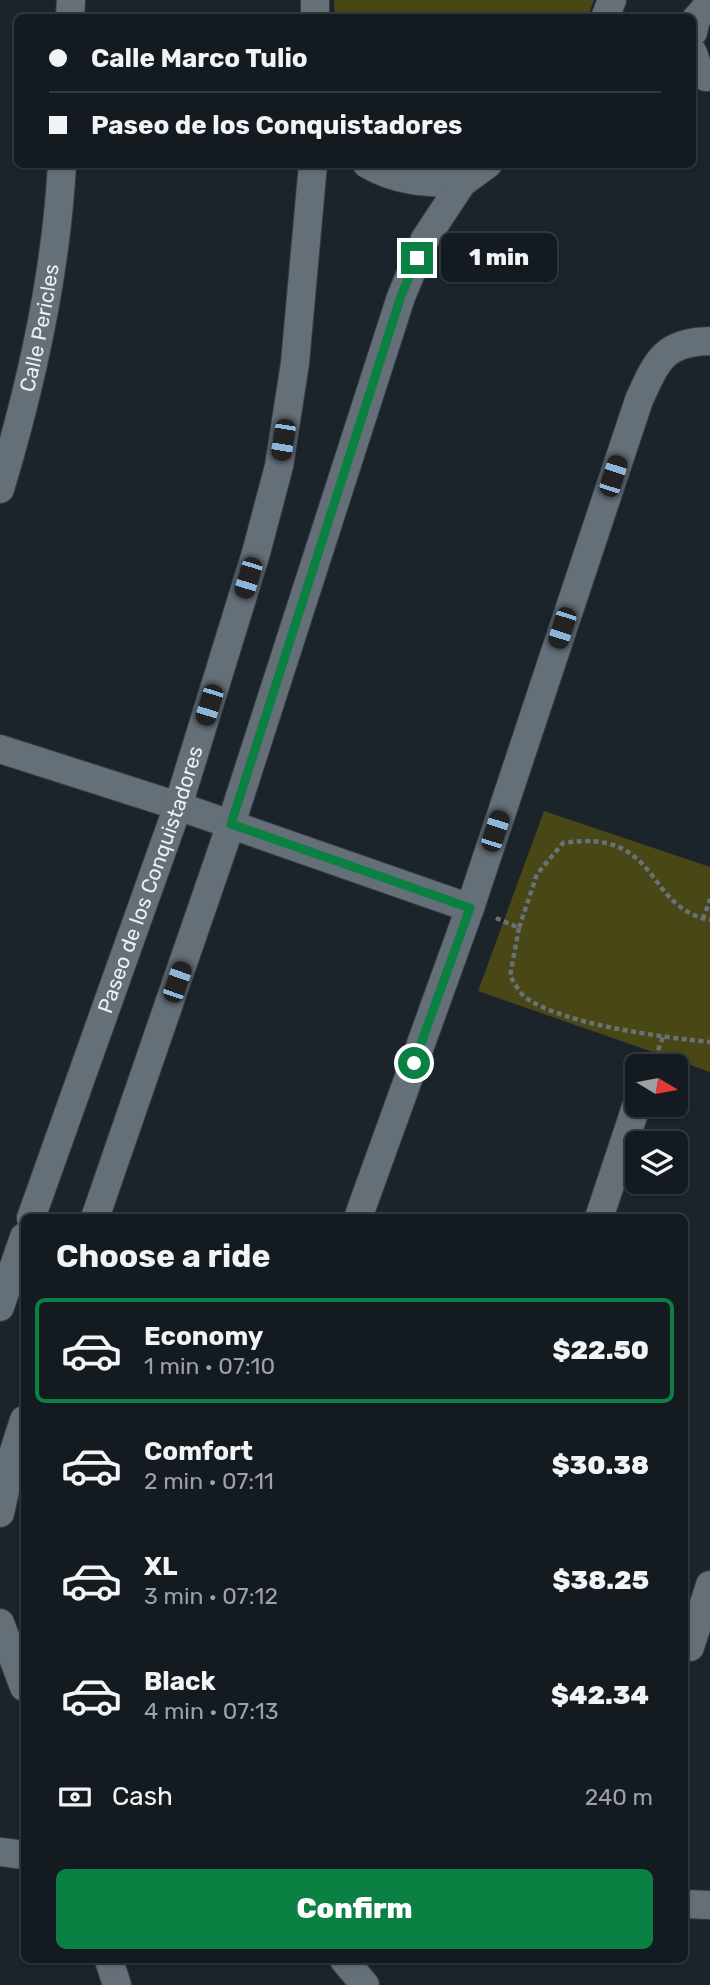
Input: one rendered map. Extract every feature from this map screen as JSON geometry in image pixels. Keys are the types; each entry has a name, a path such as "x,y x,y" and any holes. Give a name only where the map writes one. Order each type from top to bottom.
{"street":[{"path":"696,19 710,3"},
{"name":"Calle Pericles","path":"0,489 42,326 59,209 62,168"},
{"name":"Paseo de los Conquistadores","path":"32,1214 178,806 256,553 279,466 295,363 313,168"},
{"path":"374,168 382,173 421,183 462,183"},
{"path":"95,1214 231,824 401,296 425,239 462,183 483,168"},
{"path":"359,1214 470,908 639,400 654,367 664,354 696,342"},
{"path":"0,749 178,806 470,908"},
{"path":"599,1214 633,1117"},
{"path":"0,1307 21,1246"},
{"path":"0,1513 21,1429"},
{"path":"695,1647 710,1585"},
{"path":"0,1623 21,1679"},
{"path":"0,1852 21,1855"},
{"path":"688,1904 710,1906"},
{"path":"110,1963 117,1985"},
{"path":"345,1969 365,1985"}],"path":[{"path":"710,920 674,903 651,871 626,848 589,839 563,842 537,874 519,928 510,976 524,997 563,1015 663,1037 710,1042"},
{"path":"703,919 710,899"},
{"path":"470,908 519,928"},
{"path":"657,1054 663,1037"}],"shaded area":[{"path":"334,0 594,0 589,14 335,14"},
{"path":"544,811 710,867 710,1072 688,1064 688,1054 658,1054 478,991"}],"route":[{"path":"414,1063 470,908 231,824 401,296 417,258"}]}
